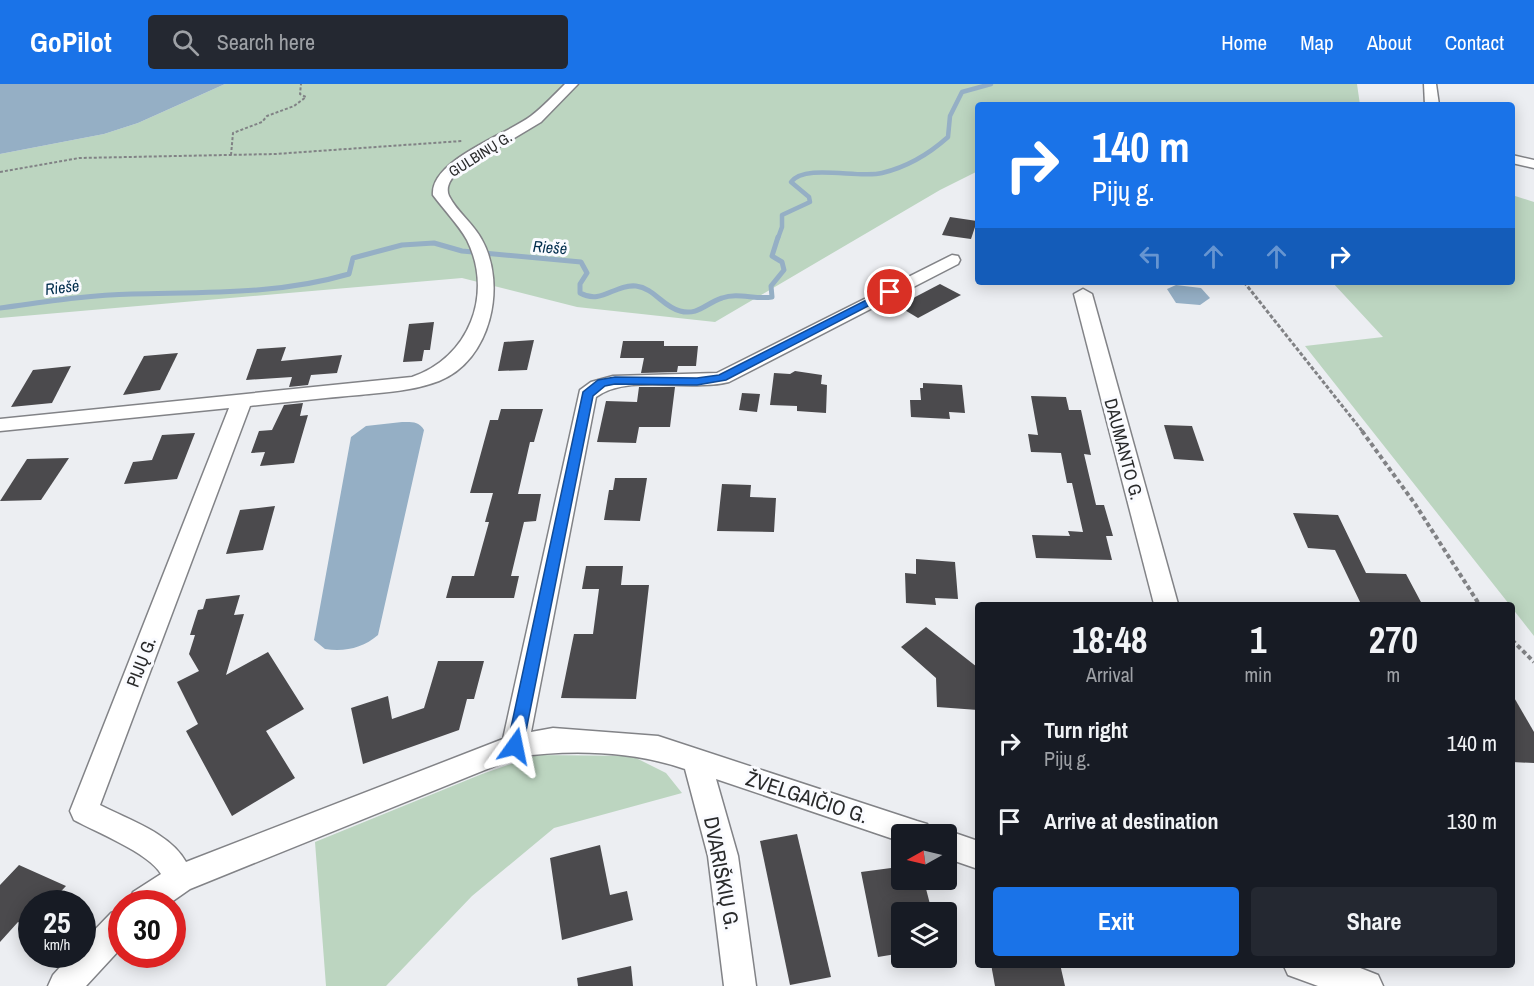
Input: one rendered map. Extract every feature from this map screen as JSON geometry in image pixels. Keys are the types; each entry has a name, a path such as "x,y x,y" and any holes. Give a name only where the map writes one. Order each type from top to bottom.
{"street":[{"name":"GULBINŲ G.","path":"242,401 415,383 443,374 467,350 478,328 484,302 483,273 478,246 441,195 439,186 452,169 536,119 572,84"},
{"path":"1430,84 1432,102"},
{"path":"1515,160 1534,164"},
{"path":"515,746 587,394 602,383 615,380 697,382 722,378 952,260"},
{"name":"DAUMANTO G.","path":"1083,294 1165,602"},
{"path":"0,425 242,401"},
{"name":"PIJŲ G.","path":"179,879 169,860 147,844 84,811 242,401"},
{"name":"ŽVELGAIČIO G.","path":"163,890 179,879 515,746 553,740 658,748 891,825"},
{"name":"DVARIŠKIŲ G.","path":"697,761 723,856 740,986"},
{"path":"957,848 975,854"},
{"path":"64,986 108,939"},
{"path":"1311,968 1366,986"}],"path":[{"path":"231,155 233,133 294,106 306,97 300,94 301,84"},
{"path":"0,172 53,159 94,155 231,155 505,138"},
{"path":"1247,285 1287,333 1416,506 1460,580 1477,602"},
{"path":"1515,643 1534,662"}],"green space":[{"path":"225,84 1357,84 1360,102 975,102 975,172 940,190 715,322 577,307 462,278 0,318 0,154 104,134 138,123"},
{"path":"1515,196 1534,202 1534,636 1515,612 1515,602 1507,602 1305,346 1383,337 1335,285 1515,285"},
{"path":"537,755 632,756 666,773 682,793 554,828 472,896 386,986 326,986 315,842 482,774"}],"water":[{"path":"0,84 225,84 138,123 104,134 0,154"},
{"path":"1176,285 1201,288 1210,298 1200,305 1176,303 1167,289"},
{"path":"412,422 424,430 378,635 353,648 325,649 314,640 351,437 366,426"}],"building":[{"path":"950,217 975,221 971,239 942,235"},
{"path":"940,284 961,295 918,318 898,306"},
{"path":"434,322 430,350 424,350 422,361 403,362 409,324"},
{"path":"534,340 527,370 498,371 504,342"},
{"path":"623,341 664,341 664,346 698,346 696,366 678,366 677,372 641,373 644,358 620,358"},
{"path":"286,347 281,361 342,355 337,373 311,375 308,385 289,387 292,377 246,380 257,349"},
{"path":"178,353 160,390 123,395 144,356"},
{"path":"71,366 52,403 11,407 33,370"},
{"path":"795,371 822,375 821,384 827,385 826,413 797,411 797,406 770,405 774,373 790,374"},
{"path":"923,383 962,385 965,413 949,412 950,419 911,417 910,400 921,400 920,388 923,388"},
{"path":"639,387 675,387 670,427 639,427 636,443 597,442 606,401 637,402"},
{"path":"742,393 760,394 757,412 739,410"},
{"path":"1031,396 1066,397 1069,410 1081,410 1091,455 1084,454 1096,505 1104,505 1113,536 1106,536 1112,560 1036,558 1032,535 1070,536 1068,531 1083,532 1072,483 1067,483 1061,453 1031,452 1028,434 1038,435"},
{"path":"303,403 300,416 308,415 294,463 260,466 265,452 251,453 259,431 272,430 284,405"},
{"path":"501,409 543,409 534,442 530,442 518,494 541,494 536,521 524,522 511,576 519,576 514,598 446,598 452,576 474,576 489,522 485,522 493,493 470,493 490,420 498,420"},
{"path":"1164,425 1192,426 1204,461 1174,459"},
{"path":"195,433 177,479 124,484 133,462 152,460 162,435"},
{"path":"69,458 41,500 0,501 27,459"},
{"path":"615,478 647,478 640,521 604,520 609,490 613,490"},
{"path":"722,484 751,485 750,497 776,498 774,532 717,531"},
{"path":"275,506 263,550 226,554 240,510"},
{"path":"1293,513 1338,515 1366,573 1406,574 1421,602 1360,602 1335,550 1308,548"},
{"path":"916,559 955,562 958,599 935,598 936,605 906,603 905,573 916,574"},
{"path":"586,566 623,566 621,585 649,585 636,699 561,698 574,634 593,634 599,589 582,589"},
{"path":"240,595 234,615 244,614 226,675 268,652 304,709 266,731 295,778 232,816 186,731 198,724 177,682 199,671 189,654 195,635 190,635 198,610 203,609 206,599"},
{"path":"926,627 975,665 975,710 937,707 936,678 901,647"},
{"path":"438,661 484,661 474,699 467,699 459,730 363,764 351,708 388,696 392,719 424,708"},
{"path":"1515,699 1534,732 1534,763 1515,762"},
{"path":"797,834 831,977 790,985 760,841"},
{"path":"600,845 610,895 627,891 633,920 562,940 550,858"},
{"path":"19,865 66,886 62,890 18,890 18,922 0,942 0,885"},
{"path":"891,868 891,890 926,890 929,902 891,902 891,955 878,957 861,872"},
{"path":"631,966 633,986 578,986 577,978"},
{"path":"992,968 1061,968 1065,986 995,986"}],"waterway":[{"name":"Riešė","path":"778,238 782,227 782,215 810,202 809,197 791,182 798,176 820,172 882,173 909,163 948,137 950,116 962,92 991,84"},
{"name":"Riešė","path":"0,308 99,296 241,291 295,286 349,274 353,258 402,245 434,243 462,251 581,262 587,273 580,284 580,293 595,297 628,286 642,287 668,306 680,311 692,312 728,296 772,297 771,286 784,270 782,262 772,256 778,237"}],"route":[{"path":"515,746 587,394 594,387 615,380 697,382 722,378 890,292"}]}
